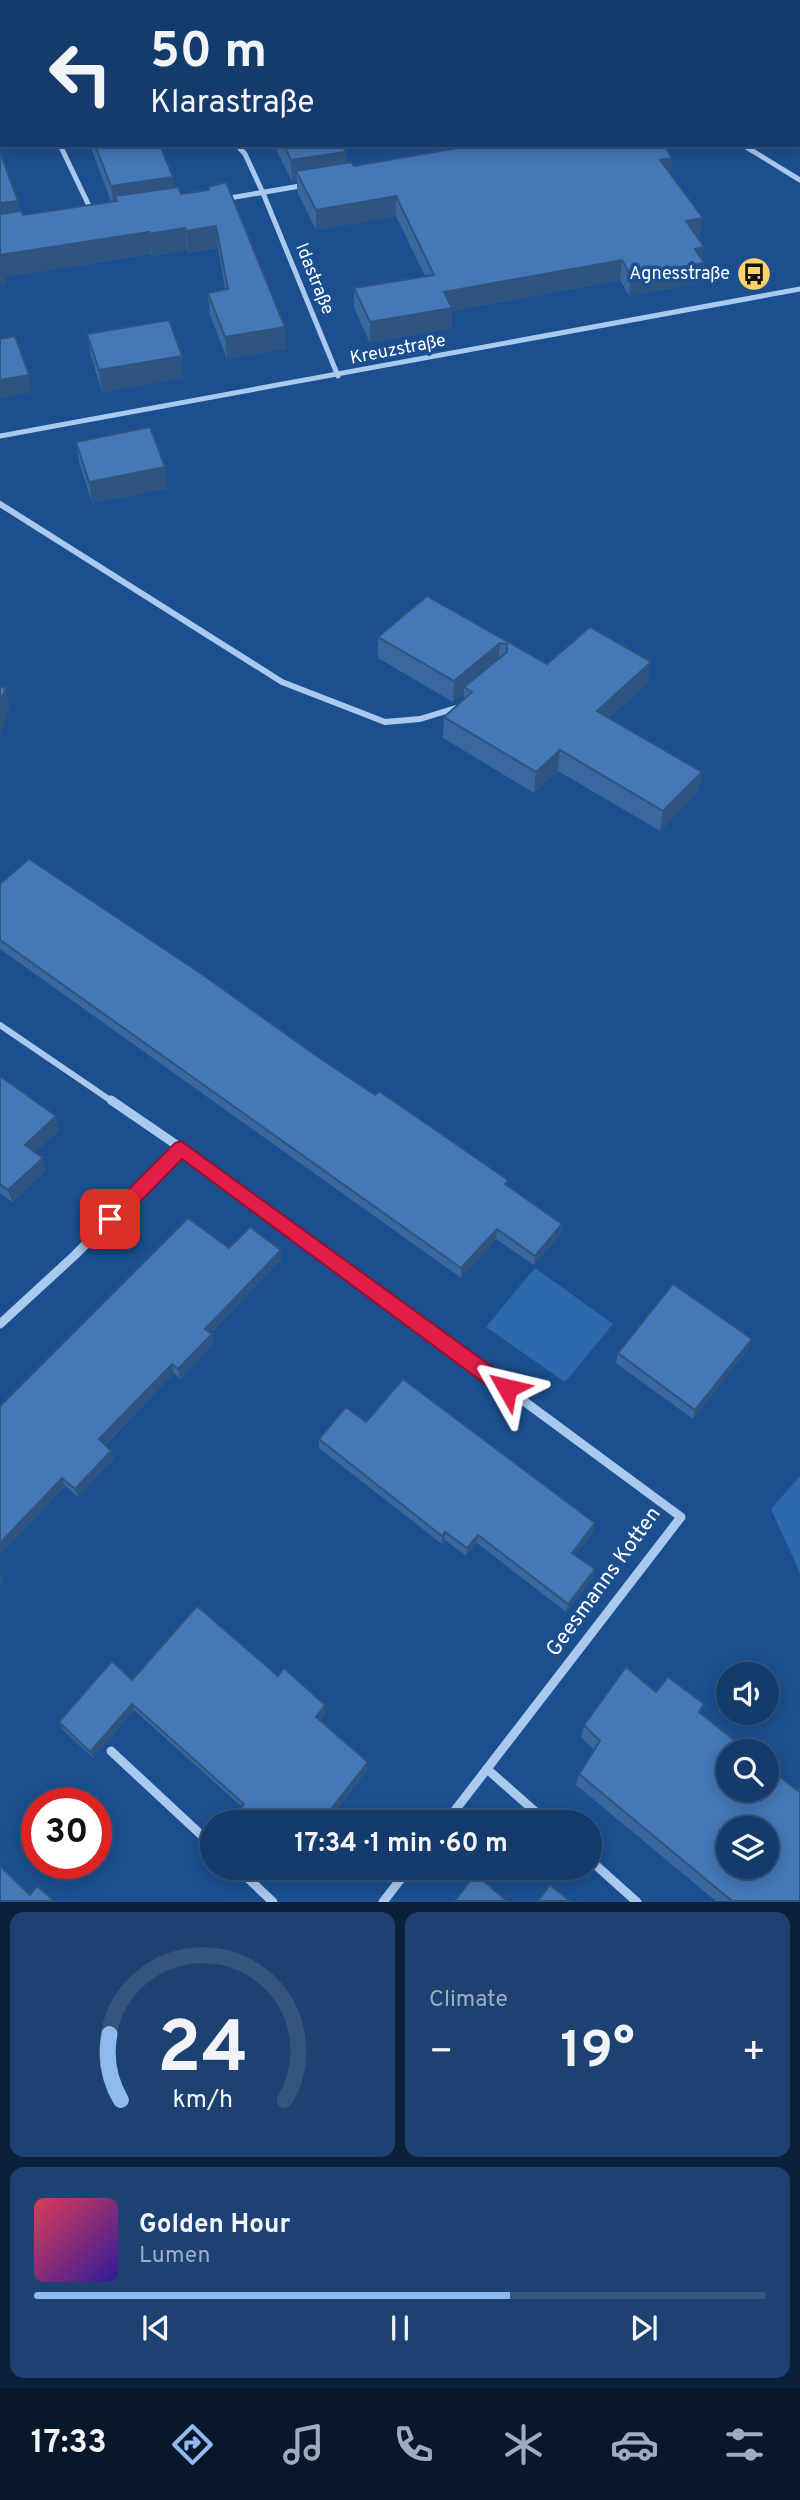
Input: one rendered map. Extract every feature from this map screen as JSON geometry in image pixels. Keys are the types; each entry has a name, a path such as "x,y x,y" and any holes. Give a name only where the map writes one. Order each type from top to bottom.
{"street":[{"path":"61,147 96,219"},
{"name":"Idastraße","path":"239,147 245,154 263,193 338,376"},
{"path":"746,147 800,180"},
{"path":"212,201 317,183"},
{"name":"Kreuzstraße","path":"0,436 800,289"},
{"path":"0,504 282,682 385,722 450,712 460,706"},
{"name":"Geesmanns Kotten","path":"0,1025 181,1148 681,1517 455,1810"},
{"path":"0,1324 75,1255 181,1148"},
{"path":"111,1751 200,1834"},
{"path":"487,1769 533,1810"},
{"path":"602,1871 637,1902"},
{"path":"250,1880 273,1902"},
{"path":"383,1902 400,1880"}],"shaded area":[{"path":"535,1268 613,1324 565,1382 486,1327"},
{"path":"800,1476 800,1573 771,1509"}],"building":[{"path":"96,147 161,147 173,177 111,186"},
{"path":"285,147 343,147 346,152 291,160"},
{"path":"463,147 665,147 672,158 660,160 703,218 686,221 704,247 695,249 704,263 631,276 622,260 444,292 452,308 370,322 354,288 434,275 396,196 316,210 296,171 351,162 354,166"},
{"path":"0,152 18,201 0,203"},
{"path":"226,182 285,327 225,337 208,293 228,289 216,226 186,231 185,228 149,232 0,255 0,214 21,211 23,215 117,201 115,196 178,187 181,194 209,190 208,187"},
{"path":"169,320 182,356 99,370 87,334"},
{"path":"15,336 29,375 0,380 0,339"},
{"path":"150,427 165,467 89,482 76,442"},
{"path":"427,596 547,664 590,627 651,662 597,711 702,772 663,811 560,750 536,772 444,717 472,692 464,687 507,652 507,644 500,643 454,681 378,637"},
{"path":"0,687 6,688 0,702"},
{"path":"29,859 203,975 375,1095 379,1091 508,1180 505,1184 562,1224 535,1256 497,1229 461,1268 0,940 0,884"},
{"path":"0,1076 56,1116 25,1145 43,1158 8,1190 0,1184"},
{"path":"188,1218 229,1248 250,1227 281,1250 205,1329 212,1334 178,1369 172,1364 99,1439 111,1451 75,1489 62,1478 0,1543 0,1406"},
{"path":"673,1284 752,1339 695,1410 618,1353"},
{"path":"403,1379 595,1523 572,1553 595,1569 568,1604 478,1535 467,1548 445,1532 442,1536 319,1439 346,1407 366,1422"},
{"path":"197,1606 278,1676 284,1668 325,1705 316,1717 368,1762 330,1810 244,1810 241,1807 244,1804 132,1704 90,1752 59,1722 112,1661 132,1680"},
{"path":"626,1667 656,1692 668,1677 704,1704 699,1712 733,1739 716,1739 716,1802 779,1802 779,1776 798,1791 800,1787 800,1901 732,1901 579,1774 600,1741 584,1725"},
{"path":"0,1866 30,1895 37,1886 54,1901 0,1901"},
{"path":"471,1880 482,1880 507,1901 455,1901"},
{"path":"550,1885 570,1901 538,1901"}],"place":[{"name":"Agnesstraße","path":"754,274"}],"route":[{"path":"110,1219 181,1148 507,1388"}]}
